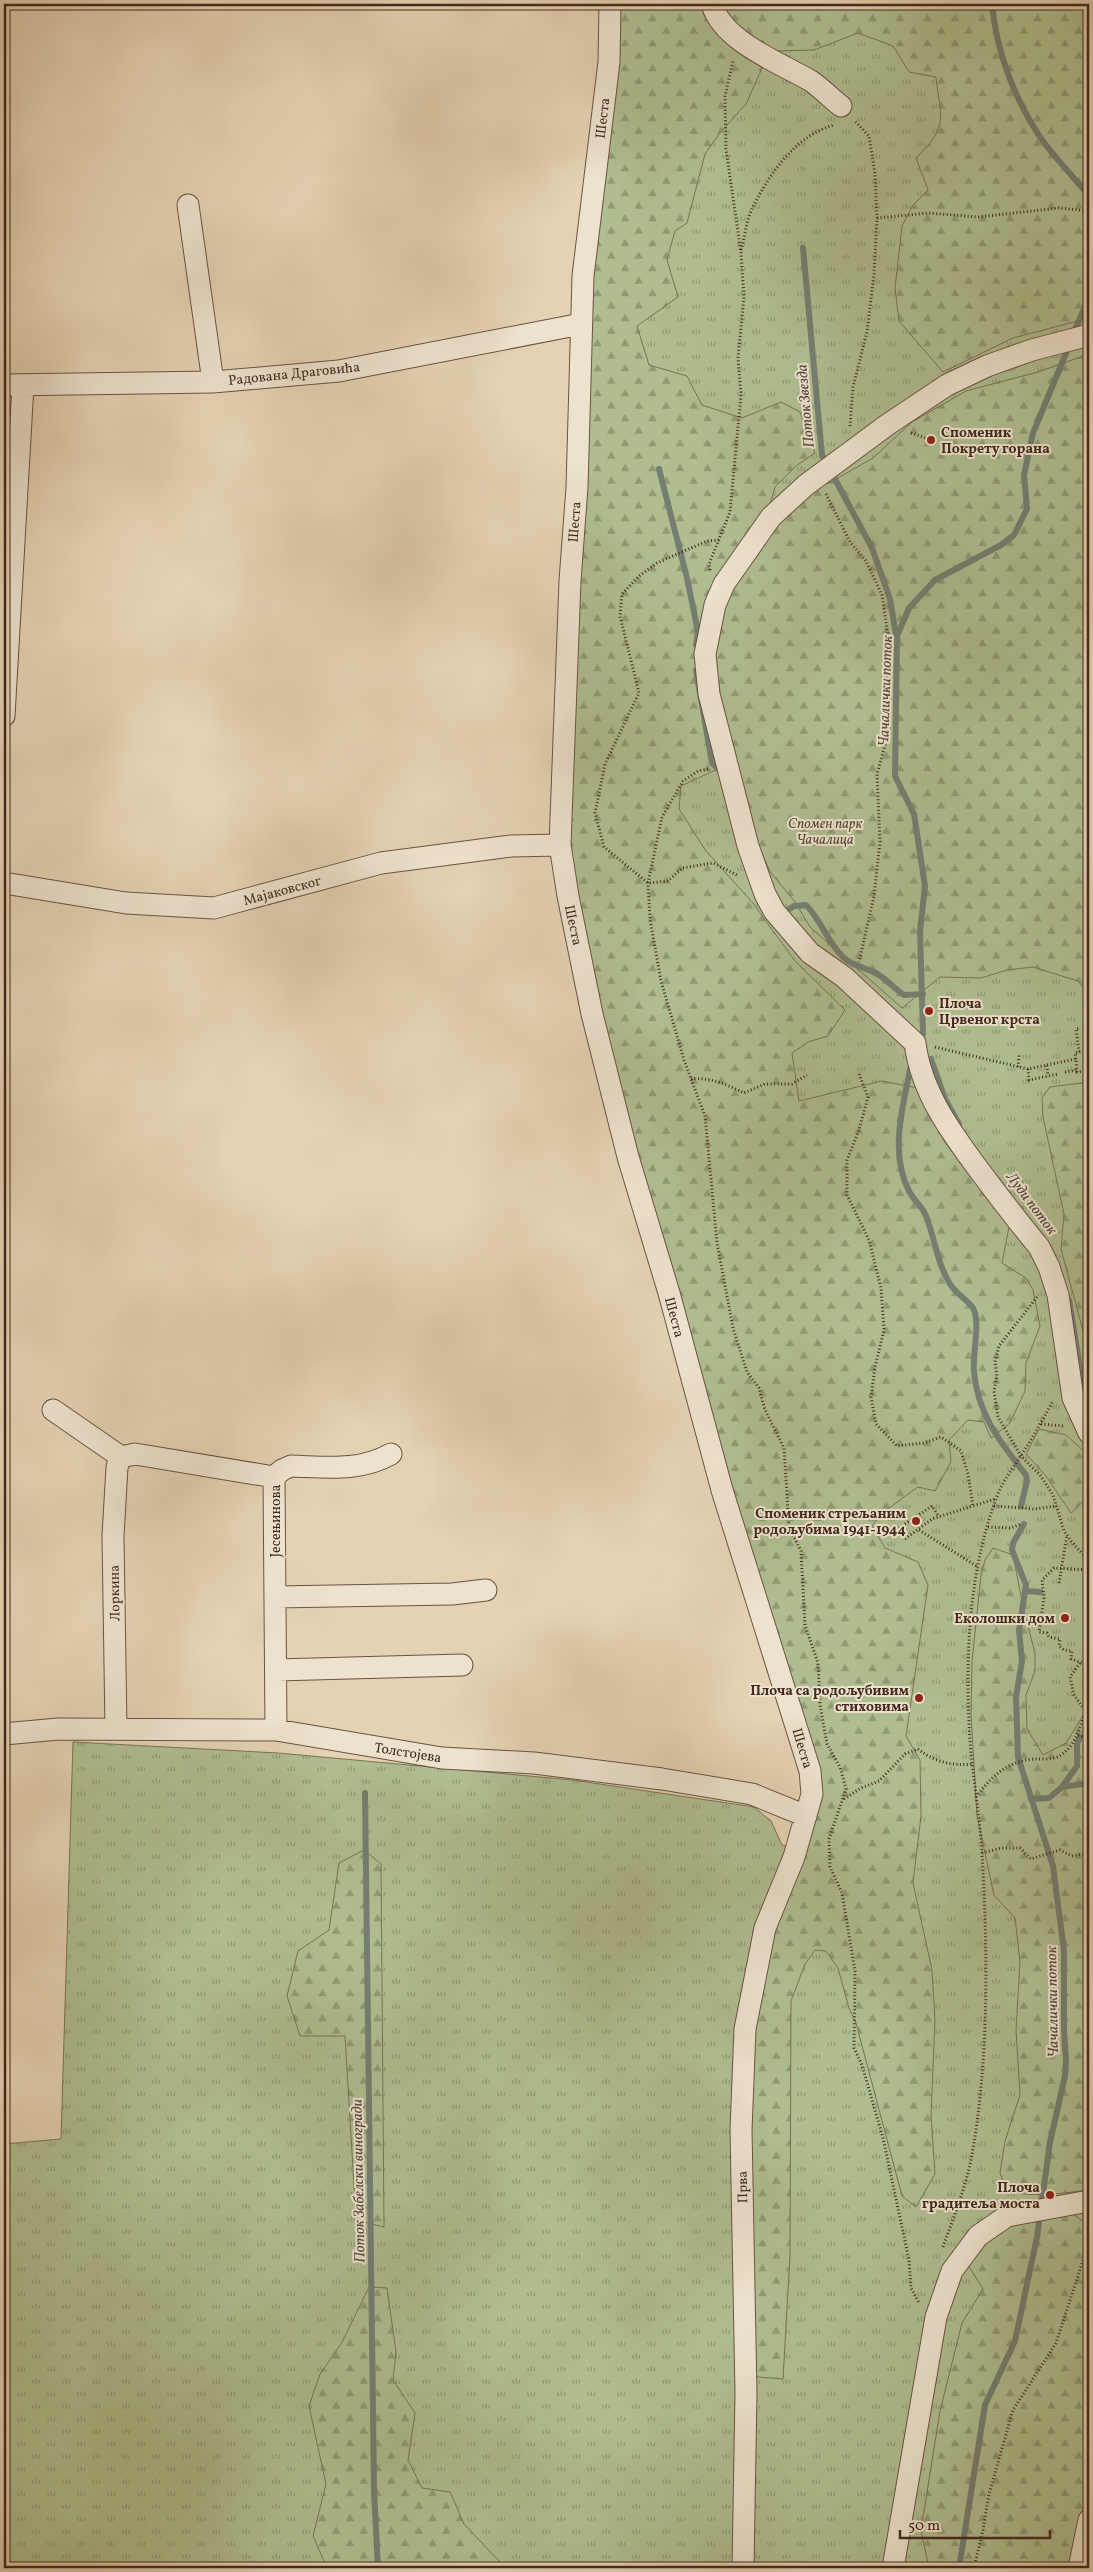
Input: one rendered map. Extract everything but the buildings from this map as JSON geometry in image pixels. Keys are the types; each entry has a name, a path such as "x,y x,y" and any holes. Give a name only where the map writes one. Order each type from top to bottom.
{"street":[{"name":"Шеста","path":"610,4 609,62 583,276 577,487 570,581 560,845 568,896 592,1014 628,1157 668,1293 722,1490 810,1771 812,1794 806,1816"},
{"path":"712,4 714,13 747,46 813,83 838,115"},
{"path":"188,205 213,382"},
{"name":"Радована Драговића","path":"13,385 213,382 339,370 581,324"},
{"path":"1078,338 988,366 947,385 910,409 825,471 771,516 724,584 715,605 705,654 709,694 748,846 765,894 774,910 810,953 844,977 911,1044 930,1093 952,1136 1039,1247 1049,1267 1058,1295 1073,1398 1089,1433"},
{"path":"4,716 13,385"},
{"name":"Мајаковског","path":"4,883 126,903 214,908 381,864 511,846 560,845"},
{"path":"53,1410 120,1458 135,1454 274,1477"},
{"name":"Јесењинова","path":"276,1730 274,1477 282,1470 291,1466 360,1467 377,1462 391,1454"},
{"name":"Лоркина","path":"116,1729 113,1536 117,1466 120,1458"},
{"path":"275,1597 452,1594 486,1590"},
{"path":"276,1670 462,1665"},
{"name":"Толстојева","path":"4,1734 58,1729 276,1730 442,1758 534,1764 662,1779 752,1794 806,1816"},
{"name":"Прва","path":"744,2568 746,2393 741,2130 745,2028 765,1928 794,1857 806,1816"},
{"path":"893,2568 934,2326 947,2280 978,2236 1008,2216 1089,2201"},
{"path":"1079,2568 1089,2520"}],"path":[{"path":"710,573 709,564 730,512 741,395 738,358 744,296 741,253 726,149 725,96 739,37"},
{"path":"741,253 752,210 777,168 798,144 838,115 869,136 875,174 877,218 874,274 867,332 853,388 850,427"},
{"path":"877,218 928,213 978,217 1059,208 1089,211"},
{"path":"825,471 850,542 866,560 882,595 889,642 885,745 877,774 880,842 874,896 858,963"},
{"path":"719,540 707,541 657,563 639,576 622,594 620,616 639,693 605,764 595,813 604,847 648,883 668,881 682,868 713,863 741,876"},
{"path":"716,768 698,771 683,781 662,816 648,883 650,918 660,982 691,1080 705,1116 717,1242 733,1328 747,1372 759,1388 765,1410 784,1448 789,1526 801,1551 805,1625 818,1663 820,1705 827,1744 840,1767 846,1789 829,1839 830,1867 842,1893 855,1972 854,2048 862,2065 883,2138 909,2260 911,2288 934,2326"},
{"path":"1080,1028 1076,1029 1080,1052"},
{"path":"911,1044 1028,1069 1076,1059"},
{"path":"1077,1070 1075,1053 1089,1050"},
{"path":"1018,1067 1019,1055"},
{"path":"1047,1065 1048,1076"},
{"path":"1028,1069 1029,1080 1058,1074"},
{"path":"1065,1072 1089,1070"},
{"path":"859,1074 868,1097 859,1130 847,1160 847,1195 869,1240 882,1288 884,1330 875,1367 872,1397 876,1424 897,1446 924,1443 941,1437 961,1451 968,1474 973,1506"},
{"path":"691,1080 701,1078 728,1085 744,1094 766,1084 792,1084 807,1075"},
{"path":"1049,1267 1035,1301 999,1346 995,1362 997,1376 994,1391 998,1417 1021,1456 1040,1475 1053,1495 1067,1535 1089,1561"},
{"path":"947,2280 942,2259 942,2247 970,2162 980,2102 985,1947 982,1853 972,1764 968,1660 978,1567 995,1499 1008,1472 1021,1456 1040,1424"},
{"path":"905,1539 939,1517 995,1499"},
{"path":"899,1528 932,1506 939,1517"},
{"path":"994,1506 1034,1509 1056,1506"},
{"path":"988,1526 1011,1528 1021,1524"},
{"path":"920,1530 978,1567"},
{"path":"1059,1583 1063,1547 1067,1535"},
{"path":"1089,1570 1051,1569 1042,1580 1044,1598 1039,1632 1047,1633 1049,1637 1060,1639 1059,1646 1064,1650 1072,1651 1071,1658 1089,1665"},
{"path":"1080,1663 1070,1678 1074,1695 1086,1712"},
{"path":"976,1797 990,1778 1013,1762 1053,1758 1061,1755 1078,1735 1089,1706"},
{"path":"1078,1735 1089,1739"},
{"path":"844,1799 861,1788 879,1781 905,1754 918,1749 930,1759 956,1766 972,1764"},
{"path":"982,1853 1002,1848 1020,1848 1031,1859 1060,1850 1072,1856 1089,1853"},
{"path":"974,2568 989,2494 1013,2410 1056,2343 1089,2242"}],"green space":[{"name":"Спомен парк Чачалица","path":"610,4 1089,4 1089,2520 1079,2568 4,2568 4,2144 61,2139 73,1742 278,1753 573,1780 754,1807 771,1821 782,1845 796,1849 812,1794 722,1490"},
{"path":"610,4 703,4 704,16 763,66 746,104 719,134 705,154 687,223 675,231 667,260 678,297 637,326 649,365 687,376 702,405 742,418 781,402 800,412 815,453 796,466 775,487 769,508 708,603 724,766 681,786 679,809 706,851 752,902 795,961 845,1010 828,1036 808,1042 792,1053 799,1101 882,1081 918,1088 944,1141 1009,1227 1002,1263 1026,1278 1033,1290 1040,1326 1026,1363 1025,1391 1010,1423 991,1438 984,1422 968,1420 949,1440 951,1462 935,1491 918,1487 882,1513 872,1526 885,1548 918,1562 928,1585 906,1736 920,1760 921,1816 913,1883 932,1970 935,2020 931,2115 935,2174 916,2207 902,2196 856,2023 849,2008 838,1968 826,1951 815,1950 805,1964 791,2001 790,2256 783,2379 745,2376 745,2029 812,1794 722,1490 568,896 583,276"},
{"path":"721,4 1089,4 1089,318 1013,338 943,372 899,321 895,288 902,226 913,205 928,190 916,158 934,138 940,122 941,113 936,77 909,72 893,46 858,33 814,50 773,51 732,23"},
{"path":"1089,354 1089,995 1078,981 1033,967 1007,970 981,978 940,977 902,1008 810,927 795,902 771,873 748,826 710,656 729,585 771,524 810,490 831,482 873,458 912,422 966,391 1038,372"},
{"path":"1089,1082 1089,1345 1086,1342 1061,1249 1064,1214 1043,1117 1042,1098 1050,1087"},
{"path":"1039,1429 1066,1435 1089,1456 1088,1488 1083,1500 1071,1513 1046,1476 1026,1454"},
{"path":"993,1548 1013,1555 1024,1611 1035,1653 1035,1671 1026,1695 1027,1729 1043,1755 1066,1743 1089,1706 1089,2190 1048,2194 1017,2193 1007,2191 1000,2173 1005,2141 1020,2095 1016,2030 1020,1962 1015,1918 994,1895 977,1816 971,1714 972,1662 981,1575 985,1560"},
{"path":"364,1850 381,1864 384,2227 356,2220 345,2036 300,2036 287,1996 298,1951 329,1930 339,1863"},
{"path":"1073,2214 1089,2226 1089,2520 1079,2568 929,2568 921,2530 940,2411 962,2323 983,2289 968,2265 985,2243 1012,2225"},
{"path":"369,2287 387,2288 396,2352 393,2380 415,2413 408,2460 422,2488 450,2492 464,2524 500,2562 494,2568 327,2568 313,2536 326,2484 309,2406 320,2374 341,2344"}],"waterway":[{"name":"Чачалички поток","path":"992,4 1002,56 1022,106 1045,144 1089,196"},
{"name":"Поток Звезда","path":"803,248 822,455 872,548 890,599 896,635"},
{"name":"Чачалички поток","path":"1073,334 1089,298"},
{"name":"Чачалички поток","path":"923,1034 920,931 925,886 914,814 895,776 897,636 909,608 935,580 1001,545 1014,535 1027,509 1024,475 1033,433 1069,346"},
{"path":"659,469 687,578 698,632 696,645"},
{"path":"696,670 712,763 723,774"},
{"path":"782,914 794,906 806,905 846,960 879,975 904,995 923,994"},
{"name":"Луди поток","path":"931,1059 945,1099 959,1124"},
{"name":"Чачалички поток","path":"911,1065 904,1096 900,1129 900,1161 903,1176 911,1194 926,1216 946,1276 953,1288 973,1308 976,1322 974,1365 976,1387 985,1415 1007,1451 1026,1475 1027,1481 1021,1506"},
{"name":"Луди поток","path":"1069,1300 1083,1386 1089,1405"},
{"name":"Чачалички поток","path":"959,2568 985,2405 1015,2341 1037,2237 1050,2142 1065,2076 1066,2061 1064,1951 1053,1866 1018,1757 1016,1697 1022,1661 1019,1630 1026,1585 1012,1550 1013,1543 1024,1524"},
{"path":"1025,1591 1040,1592"},
{"path":"1062,1787 1077,1766 1077,1744 1080,1737"},
{"name":"Луди поток","path":"1031,1799 1049,1798 1062,1787 1089,1783"},
{"name":"Поток Забелски виногради","path":"365,1793 374,2491 378,2568"}],"place":[{"name":"Споменик Покрету горана","path":"931,440"},
{"name":"Плоча Црвеног крста","path":"929,1011"},
{"name":"Споменик стрељаним родољубима 1941-1944","path":"916,1521"},
{"name":"Еколошки дом","path":"1065,1618"},
{"name":"Плоча са родољубивим стиховима","path":"919,1698"},
{"name":"Плоча градитеља моста","path":"1050,2195"}]}
